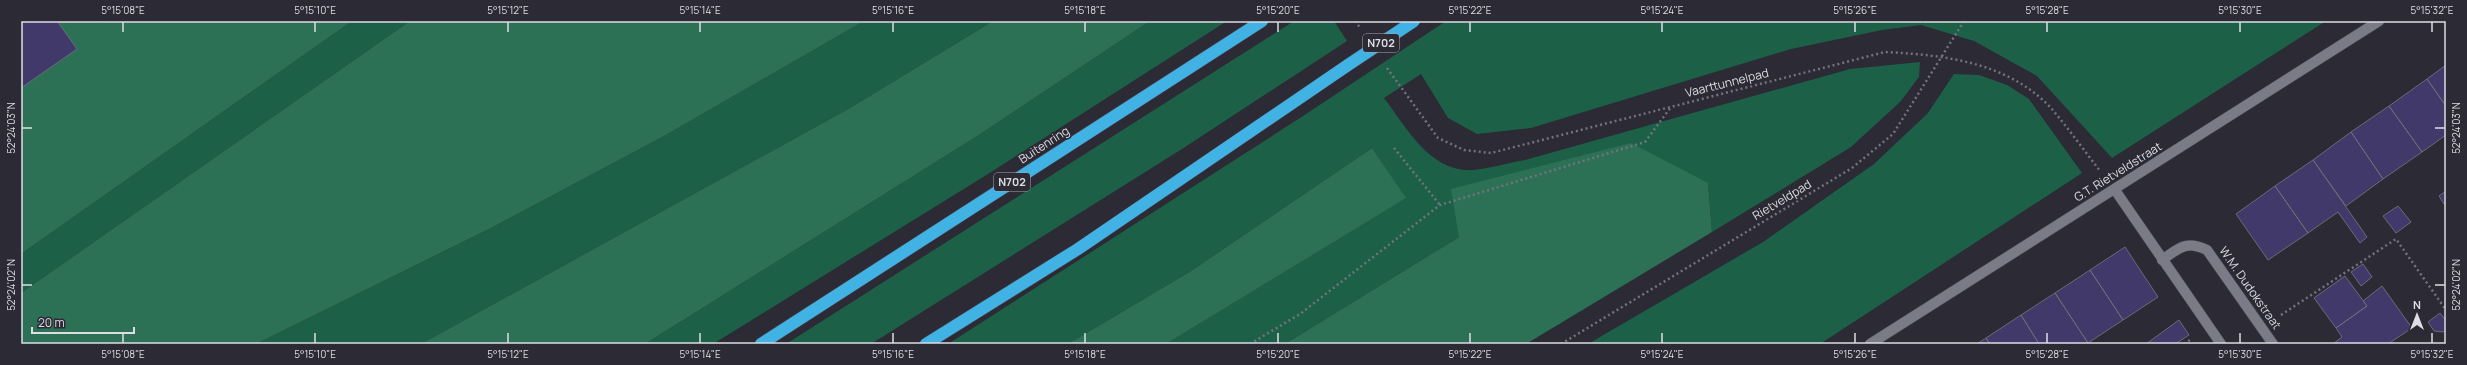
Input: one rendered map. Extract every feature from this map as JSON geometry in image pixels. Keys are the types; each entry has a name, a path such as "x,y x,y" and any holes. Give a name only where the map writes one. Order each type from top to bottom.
{"highway":[{"name":"Buitenring","path":"761,344 1262,21"},
{"name":"N702","path":"926,344 1078,248 1414,21"}],"street":[{"name":"G.T. Rietveldstraat","path":"1870,344 2115,190 2379,21"},
{"path":"2115,190 2221,344"},
{"name":"W.M. Dudokstraat","path":"2162,260 2180,246 2196,245 2207,250 2273,344"}],"path":[{"path":"1355,21 1364,34"},
{"name":"Rietveldpad","path":"1561,344 1852,168 1893,134 1964,21"},
{"name":"Vaarttunnelpad","path":"1386,66 1438,138 1464,150 1491,153 1885,52 1943,56 1969,62 2017,80 2050,108 2115,190"},
{"path":"1250,344 1300,314 1440,205 1644,142 1672,107"},
{"path":"1394,148 1440,205"},
{"path":"2262,328 2396,239 2446,310"}],"green space":[{"path":"55,21 96,21 98,23 101,21 352,21 21,254 21,46"},
{"path":"352,21 410,21 21,293 21,254"},
{"path":"410,21 864,21 666,135 491,228 256,344 21,344 21,293"},
{"path":"864,21 993,21 850,108 421,344 256,344 491,228 666,135"},
{"path":"993,21 1150,21 982,133 645,344 421,344 850,108"},
{"path":"1150,21 1227,21 988,174 713,344 645,344 982,133"},
{"path":"1294,21 1334,21 1347,41 1182,149 871,344 786,344"},
{"path":"1446,21 1923,21 1922,24 1925,21 2326,21 2112,158 2037,76 1974,41 1921,25 1882,30 1791,49 1531,128 1477,134 1448,118 1421,74 1384,98 1411,135 1432,156 1445,164 1458,169 1474,170 1525,160 1850,69 1920,62 1919,77 1900,102 1851,147 1712,232 1708,183 1459,237 1285,344 1166,344 1405,198 1372,148 1191,271 1068,344 948,344 1303,116"},
{"path":"1954,74 1979,75 2007,85 2029,99 2082,173 1820,344 1588,344 1763,242 1874,164 1928,113"},
{"path":"1631,143 1708,183 1712,232 1526,344 1285,344 1459,237 1451,189"},
{"path":"1372,148 1406,198 1166,344 1068,344 1191,271"}],"building":[{"path":"21,21 57,21 77,49 21,88"},
{"path":"2446,65 2446,106 2427,79"},
{"path":"2427,79 2446,106 2446,135 2422,152 2389,106"},
{"path":"2389,106 2422,152 2383,179 2351,132"},
{"path":"2351,132 2383,179 2346,206 2313,160"},
{"path":"2313,160 2367,237 2360,243 2338,212 2308,233 2275,186"},
{"path":"2275,186 2308,233 2268,260 2236,214"},
{"path":"2446,191 2446,203 2444,204 2439,196"},
{"path":"2398,206 2411,222 2396,233 2383,216"},
{"path":"2125,247 2158,297 2123,320 2090,270"},
{"path":"2363,264 2372,277 2361,286 2351,272"},
{"path":"2090,270 2123,320 2088,343 2055,293"},
{"path":"2345,276 2367,306 2336,328 2314,298"},
{"path":"2382,286 2412,328 2388,344 2333,344 2342,337 2336,328 2367,306 2363,301"},
{"path":"2055,293 2088,343 2039,344 2021,315"},
{"path":"2440,313 2446,321 2446,330 2443,332 2434,331 2428,322"},
{"path":"2021,315 2039,344 1990,344 1986,338"},
{"path":"2179,320 2189,335 2175,344 2146,344"},
{"path":"1986,338 1990,344 1977,344"}]}
